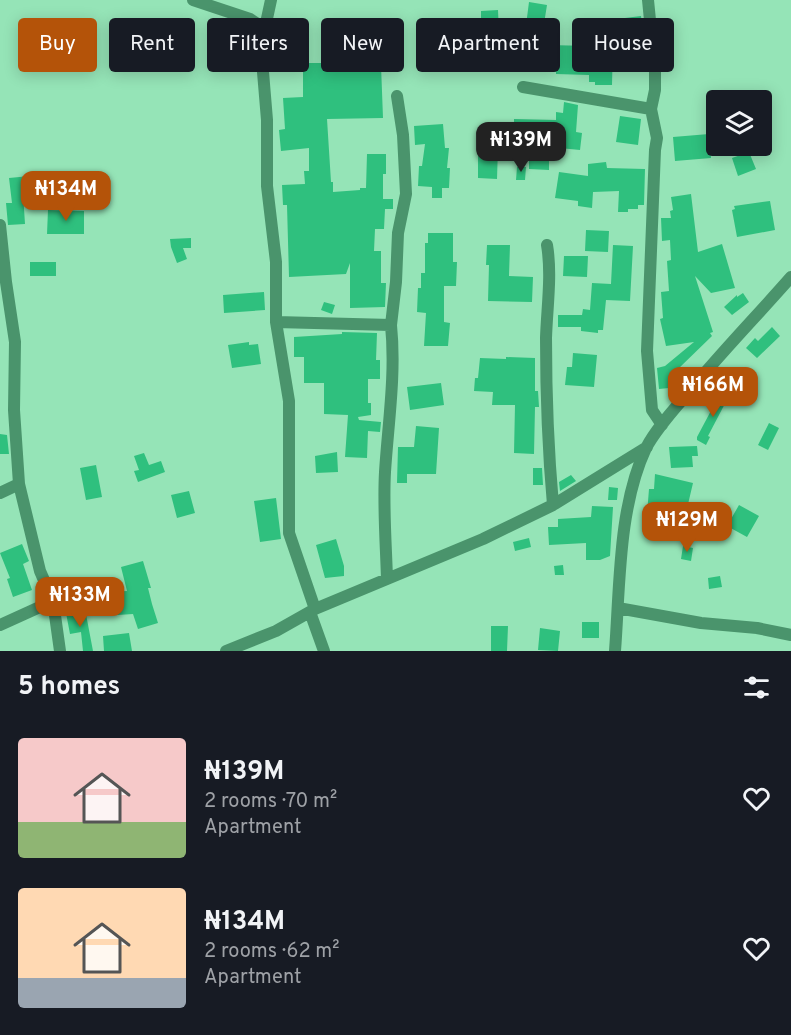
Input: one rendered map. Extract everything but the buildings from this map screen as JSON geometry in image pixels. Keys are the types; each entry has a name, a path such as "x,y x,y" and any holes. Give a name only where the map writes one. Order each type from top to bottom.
{"street":[{"path":"193,0 247,18"},
{"path":"267,18 271,0"},
{"path":"648,0 656,71 656,90 651,109 657,138 647,351 652,410 662,425"},
{"path":"263,72 267,120 267,186 276,262 276,322 289,401 289,533 324,651"},
{"path":"523,87 651,109"},
{"path":"387,579 385,473 391,389 391,325 398,233 406,194 403,135 397,96"},
{"path":"0,225 15,342 14,410 19,484 40,571 53,601 60,651"},
{"path":"547,245 549,268 546,336 547,437 553,505"},
{"path":"615,651 626,518 636,476 647,447 694,385 791,277"},
{"path":"276,322 391,325"},
{"path":"226,651 276,631 313,610 483,539 553,505 647,447"},
{"path":"0,494 19,484"},
{"path":"0,625 53,601"},
{"path":"618,608 701,623 757,628 791,635"}]}
